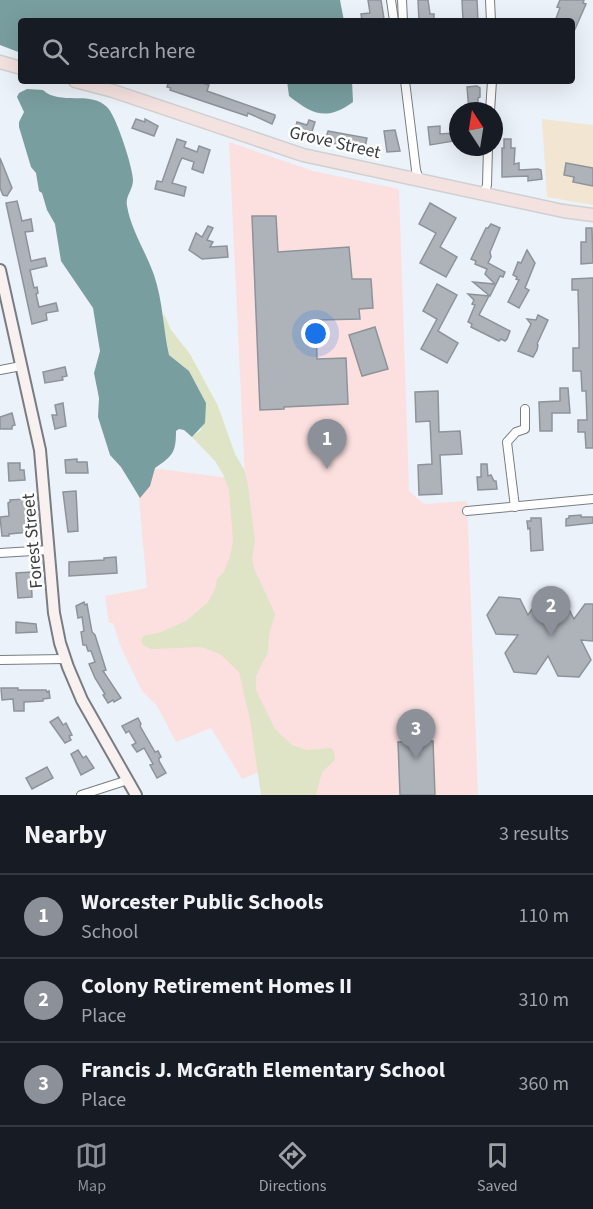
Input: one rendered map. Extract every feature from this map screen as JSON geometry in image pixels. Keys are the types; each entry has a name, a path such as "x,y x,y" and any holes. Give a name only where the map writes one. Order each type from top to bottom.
{"main road":[{"path":"0,62 18,67"},
{"name":"Grove Street","path":"86,84 303,155 563,211 593,215"},
{"name":"Forest Street","path":"0,270 41,458 54,613 65,659 82,700 136,795"}],"street":[{"path":"391,0 394,18"},
{"path":"402,0 404,18"},
{"path":"490,0 491,18"},
{"path":"405,84 419,180"},
{"path":"491,102 492,84"},
{"path":"484,194 488,185 488,156"},
{"path":"0,370 21,366"},
{"path":"515,507 507,442 516,432 525,429 525,409"},
{"path":"467,511 593,499"},
{"path":"0,553 48,550"},
{"path":"0,660 65,659"},
{"path":"81,795 128,780"}],"shaded area":[{"path":"0,0 340,0 343,18 18,18 18,52 0,45"},
{"path":"287,84 352,84 353,102 335,112 320,113 305,108 289,96"},
{"path":"27,89 43,90 58,97 92,99 100,102 111,112 119,130 133,180 127,206 157,285 169,355 189,371 206,403 205,423 192,437 184,430 176,431 172,453 155,468 150,486 140,498 121,467 110,455 98,417 99,398 94,373 100,351 93,308 61,261 55,224 47,210 42,193 39,191 36,173 31,167 19,127 24,112 17,97 19,93"},
{"path":"542,119 593,125 593,205 547,197"},
{"path":"229,142 313,171 399,189 409,491 424,504 467,501 478,795 266,795 259,772 242,779 211,728 176,742 157,706 142,691 120,645 113,623 109,623 105,596 147,588 136,466 245,480"},
{"path":"164,314 171,330 190,354 218,406 235,454 244,469 248,485 255,541 252,558 254,568 275,614 269,635 268,652 256,676 256,690 275,729 292,745 307,750 331,748 334,752 335,760 322,772 316,795 261,795 250,720 239,672 220,654 201,647 151,649 143,645 141,641 144,636 161,632 186,621 208,602 217,579 224,572 233,541 229,490 223,474 215,461 192,437 201,430 206,403 189,371 169,355"}],"building":[{"path":"368,0 381,0 384,18 362,18 361,14 370,13"},
{"path":"418,0 428,0 430,14 434,14 434,18 419,18"},
{"path":"462,0 477,0 478,18 463,18"},
{"path":"560,0 584,0 583,3 586,4 575,29 575,18 556,18 560,8 557,7"},
{"path":"168,84 206,84 209,85 207,91 275,115 275,117 272,124 248,113 247,116 167,87"},
{"path":"467,87 480,88 478,102 468,102"},
{"path":"136,119 145,122 145,119 158,126 154,136 132,128"},
{"path":"309,120 315,122 310,138 294,133 297,122 307,125"},
{"path":"440,126 440,134 449,133 449,142 430,145 428,127"},
{"path":"395,130 400,151 387,152 384,131"},
{"path":"328,131 367,138 365,147 364,149 325,142"},
{"path":"177,139 186,142 184,147 197,152 199,146 210,150 203,173 192,169 194,162 182,158 172,183 186,187 184,196 155,189 157,181 162,182"},
{"path":"504,139 511,139 511,148 515,148 514,164 519,163 519,170 541,170 542,179 528,181 528,176 502,177"},
{"path":"0,158 12,188 7,196 3,195 0,188"},
{"path":"566,163 593,168 593,186 573,182 574,177 564,175"},
{"path":"17,201 22,221 31,219 33,231 25,232 31,261 45,258 47,266 30,270 34,288 37,287 39,307 56,303 58,311 46,313 47,320 32,324 6,203"},
{"path":"430,203 456,218 440,247 457,257 446,277 420,263 436,233 419,224"},
{"path":"252,216 276,216 278,252 349,247 352,279 371,279 373,308 359,309 360,319 316,320 317,359 346,358 348,404 260,410"},
{"path":"491,224 500,228 488,263 505,272 503,277 500,276 490,296 473,282 495,284 485,274 487,269 475,264 476,261 471,259 486,228"},
{"path":"208,226 213,228 207,240 213,242 210,247 227,246 228,257 202,259 189,250 196,233 202,237"},
{"path":"586,228 592,228 593,263 581,264 581,242 586,242"},
{"path":"527,250 535,263 525,288 529,290 519,308 508,302 519,280 513,275 518,262 521,263"},
{"path":"593,278 593,448 586,448 585,432 578,432 578,420 587,420 586,391 582,391 581,371 573,371 573,348 579,348 579,333 578,290 572,290 572,279"},
{"path":"437,284 457,295 438,331 458,343 447,363 421,349 437,319 423,311"},
{"path":"468,294 489,296 479,315 510,331 505,341 501,339 499,341 471,327 472,324 468,322 475,305 472,304 474,300"},
{"path":"538,315 548,320 533,357 518,351 531,324 527,319 536,320"},
{"path":"375,327 388,369 362,376 349,335"},
{"path":"65,367 67,376 62,377 63,380 45,383 43,372"},
{"path":"560,388 568,388 570,413 552,413 552,431 540,431 539,402 560,401"},
{"path":"438,391 439,432 460,431 462,454 440,455 442,494 419,495 418,465 432,464 430,421 416,422 415,392"},
{"path":"63,403 66,426 55,429 52,415 57,415 55,405"},
{"path":"12,413 15,425 12,429 0,429 0,417"},
{"path":"77,459 77,462 87,462 88,473 66,473 65,460"},
{"path":"8,463 20,463 20,470 24,470 25,480 9,481"},
{"path":"481,464 487,464 488,476 491,475 496,481 497,489 478,490 477,477 481,477"},
{"path":"76,491 78,531 68,532 63,492"},
{"path":"26,499 29,532 2,536 0,517 9,516 8,503 10,500"},
{"path":"581,515 581,517 593,517 593,523 566,526 566,519 569,516"},
{"path":"531,518 541,518 543,550 531,551 530,528 528,529 527,521 531,521"},
{"path":"116,557 117,573 69,576 69,562"},
{"path":"31,572 32,597 18,598 16,573"},
{"path":"542,594 562,596 574,619 585,604 593,604 593,641 581,640 591,660 579,677 558,676 548,656 536,674 514,672 505,653 518,635 496,634 487,615 499,597 520,599 528,615"},
{"path":"84,602 85,605 87,604 92,632 106,670 103,671 121,698 114,702 113,700 108,703 103,695 105,694 89,664 95,662 91,651 83,645 82,617 78,618 76,606"},
{"path":"16,622 36,624 37,632 16,633"},
{"path":"1,688 46,690 49,691 50,698 43,699 43,701 24,702 24,711 14,711 13,699 2,700"},
{"path":"58,717 63,725 66,723 72,735 69,736 71,740 65,743 50,722"},
{"path":"138,718 155,752 158,751 161,757 159,761 166,773 157,778 150,765 153,764 144,748 137,752 132,745 136,743 129,731 126,733 122,726"},
{"path":"433,741 435,795 400,795 398,742"},
{"path":"78,750 83,758 86,756 94,768 81,775 71,754"},
{"path":"47,767 53,778 32,789 26,778"}],"place":[{"name":"Worcester Public Schools","path":"327,469"},
{"name":"Colony Retirement Homes II","path":"551,636"},
{"name":"Francis J. McGrath Elementary School","path":"416,759"}]}
